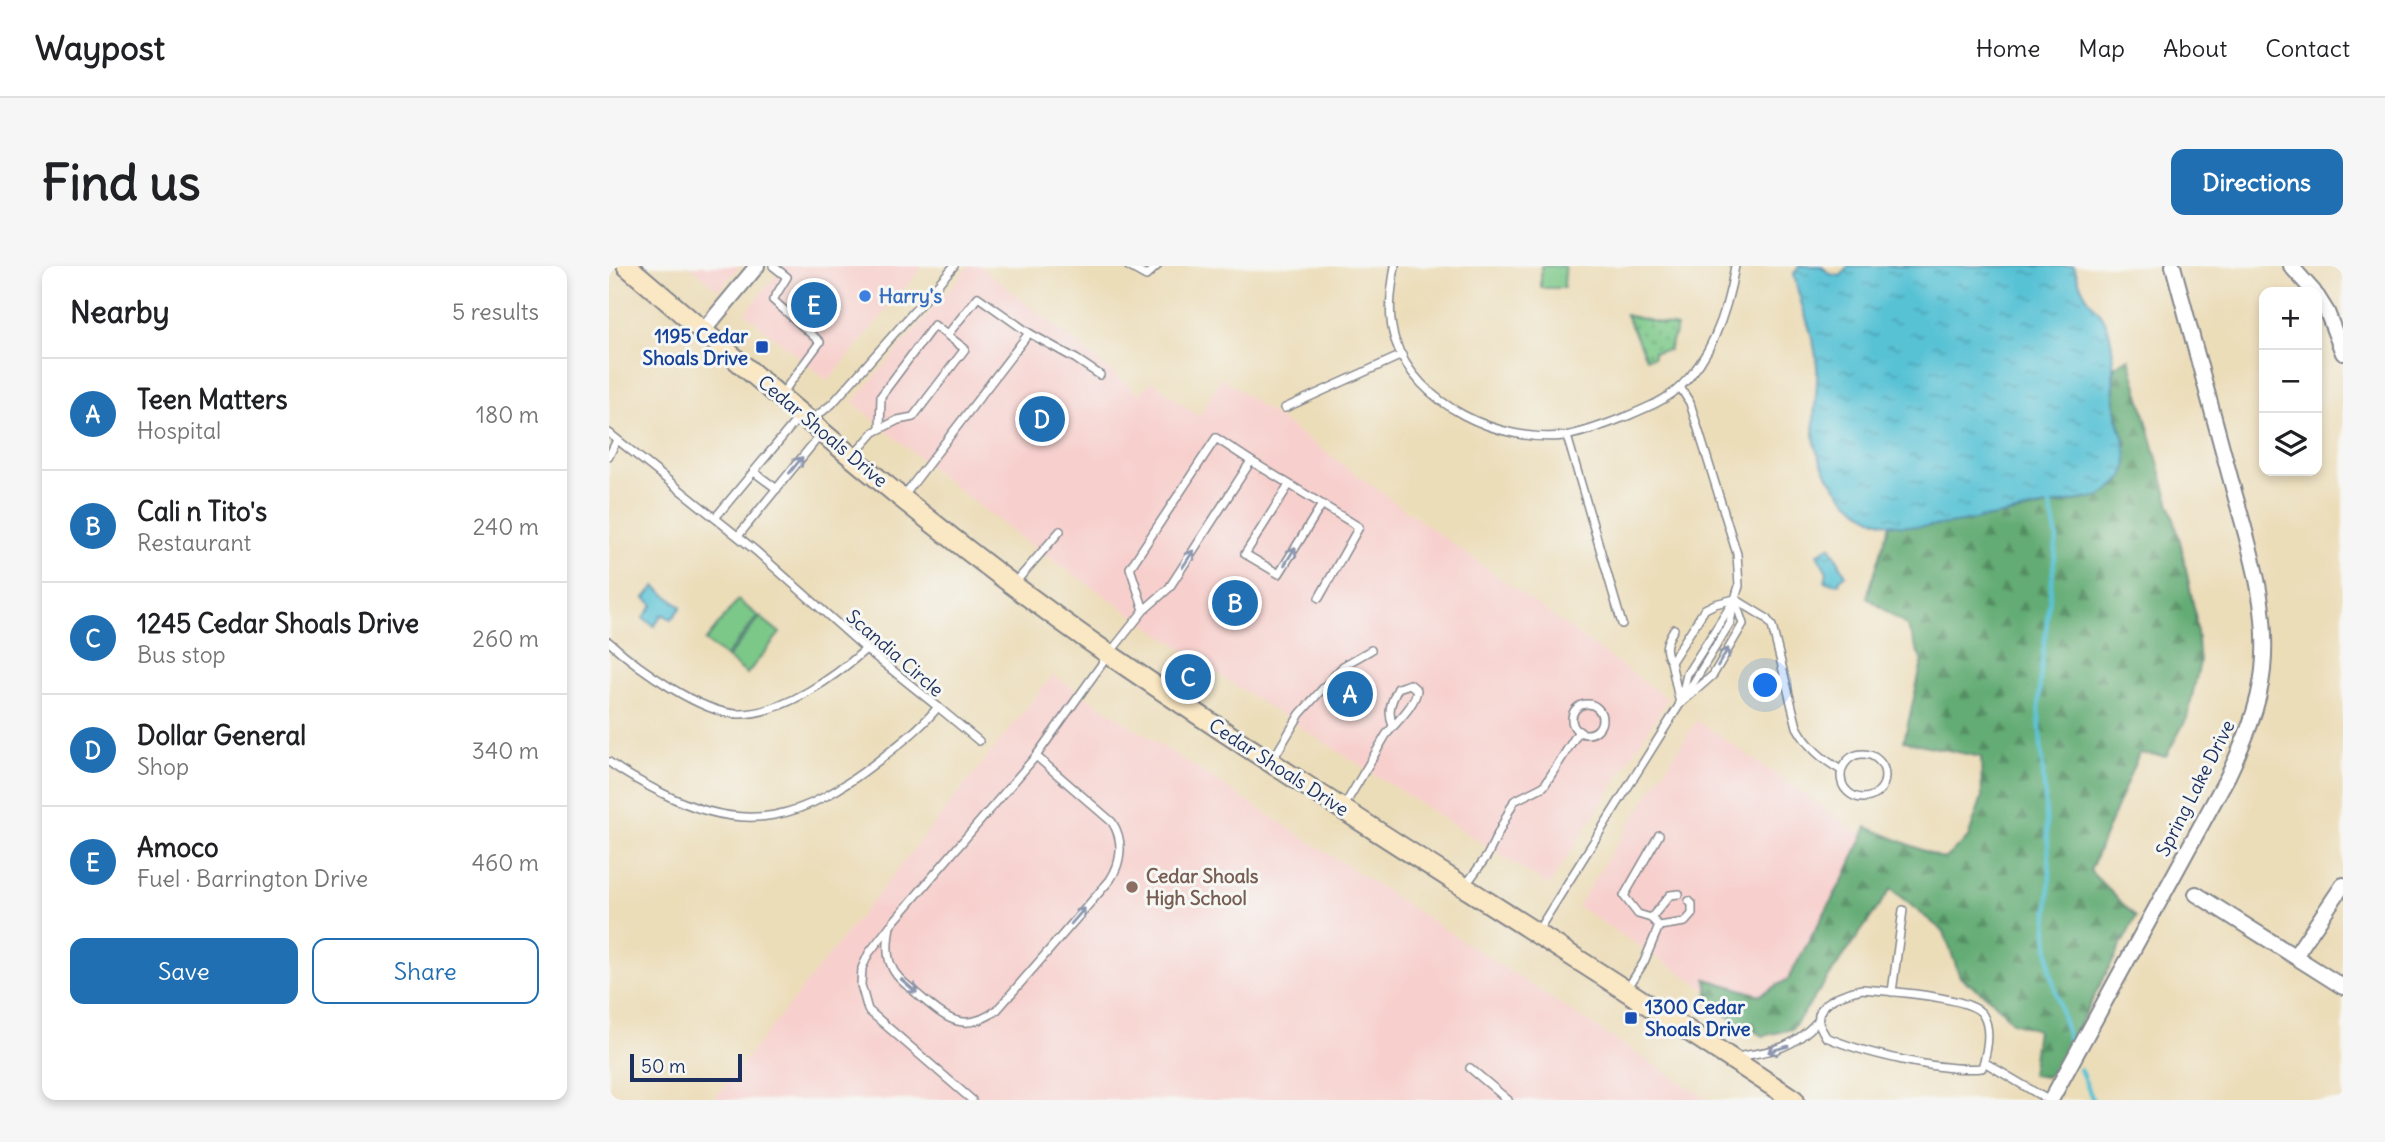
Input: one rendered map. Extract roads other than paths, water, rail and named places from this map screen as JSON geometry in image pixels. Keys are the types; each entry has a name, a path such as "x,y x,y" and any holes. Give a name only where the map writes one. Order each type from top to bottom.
{"street":[{"name":"Cedar Shoals Drive","path":"627,266 903,498 1109,654 1271,762 1730,1058 1771,1090 1794,1100"},
{"path":"703,331 757,266"},
{"name":"Spring Lake Drive","path":"2049,1100 2228,776 2250,725 2263,669 2264,633 2257,579 2173,266"},
{"path":"2291,266 2310,287"},
{"path":"2322,304 2343,354"},
{"path":"2295,956 2343,885"},
{"path":"2196,894 2343,987"}],"lane":[{"path":"773,266 787,277 773,300 820,342 780,396"},
{"path":"715,518 754,472 832,404 954,266"},
{"path":"1128,266 1146,276 1157,266"},
{"path":"1395,266 1390,294 1391,320 1395,340 1412,372 1449,406 1480,423 1524,436 1567,436 1600,427 1645,408 1681,387 1698,365 1717,332 1730,297 1735,266"},
{"path":"948,334 978,297 1029,333 1100,375"},
{"path":"853,456 880,429 913,417 965,349 934,325 881,396 880,429"},
{"path":"903,498 1029,333"},
{"path":"1285,408 1402,355"},
{"path":"1680,705 1687,674 1735,600 1739,586 1737,554 1694,414 1681,387"},
{"path":"738,536 776,489 811,422"},
{"name":"Scandia Circle","path":"609,433 738,536 866,649 938,708 922,726 850,783 791,812 757,819 725,816 677,801 625,774 609,762"},
{"path":"1567,436 1622,624"},
{"path":"1144,610 1130,568 1216,438 1321,506 1359,527 1319,598"},
{"path":"609,456 617,440"},
{"path":"969,1099 868,1010 861,985 862,968 869,953 890,926 1036,756 1144,610 1169,588 1251,461"},
{"path":"754,472 776,489"},
{"path":"1289,485 1245,554 1279,574 1321,506"},
{"path":"1014,584 1060,531"},
{"path":"1537,933 1680,705 1713,675 1743,624 1735,600"},
{"path":"1671,662 1705,609 1715,604 1735,600 1766,618 1772,626 1797,727 1804,741 1841,770 1844,787 1849,793 1861,798 1877,793 1885,779 1884,766 1879,760 1865,753 1849,759 1841,770"},
{"path":"1674,629 1666,642 1665,653 1671,662 1680,705"},
{"path":"609,642 678,692 722,712 737,714 765,710 816,688 840,673 866,649"},
{"path":"1271,762 1300,714 1343,666 1371,650"},
{"path":"1343,808 1393,726 1416,696 1417,690 1410,684 1398,688 1391,704 1389,712 1393,726"},
{"path":"1584,704 1594,705 1600,712 1599,727 1591,733 1579,732 1572,722 1575,708 1584,704"},
{"path":"938,708 979,741"},
{"path":"1464,887 1487,856 1514,801 1544,786 1579,732"},
{"path":"890,926 888,953 891,965 899,977 949,1020 974,1022 987,1018 997,1010 1110,880 1119,857 1118,831 1112,822 1036,756"},
{"path":"1659,835 1624,896 1638,914 1651,918 1659,926"},
{"path":"1651,918 1670,895 1679,894"},
{"path":"1659,926 1685,922 1692,914 1692,904 1689,901"},
{"path":"1892,992 1903,910"},
{"path":"1625,991 1644,962 1659,926"},
{"path":"1730,1058 1764,1053 1790,1045 1818,1021 1820,1012 1829,1002 1842,994 1862,989 1955,1001 1976,1007 1983,1014 1987,1027 1987,1049 1982,1068 1963,1070 1850,1048 1826,1037 1818,1021"},
{"path":"1984,1062 2049,1100"},
{"path":"1470,1068 1508,1100"}],"water":[{"path":"1799,266 1821,266 1830,274 1841,276 1848,266 2074,266 2084,292 2103,317 2111,340 2116,415 2127,461 2123,477 2101,496 1946,524 1890,524 1855,507 1836,487 1817,451 1814,420 1817,366 1794,273"},
{"path":"1830,546 1846,575 1840,579 1839,584 1825,582 1827,572 1817,554"},
{"path":"655,586 681,607 671,620 663,614 654,626 643,618 653,605 645,598"}],"waterway":[{"path":"2049,501 2057,538 2040,679 2039,716 2050,873 2047,930 2050,970 2069,1041"},
{"path":"2080,1069 2093,1100"}],"place":[{"name":"Harry's","path":"865,296"},
{"name":"Amoco","path":"814,305"},
{"name":"1195 Cedar Shoals Drive","path":"762,347"},
{"name":"Dollar General","path":"1042,419"},
{"name":"Cali n Tito's","path":"1235,603"},
{"name":"1245 Cedar Shoals Drive","path":"1188,677"},
{"name":"Teen Matters","path":"1350,694"},
{"name":"Cedar Shoals High School","path":"1132,887"},
{"name":"1300 Cedar Shoals Drive","path":"1631,1018"}]}
